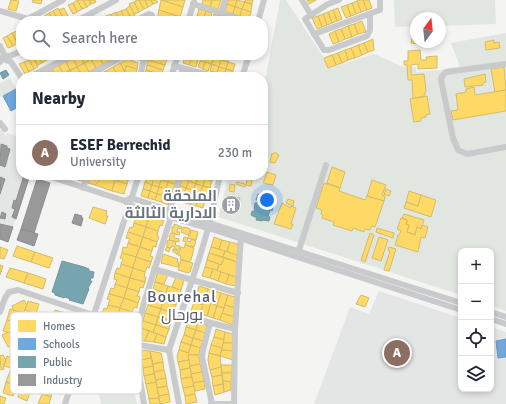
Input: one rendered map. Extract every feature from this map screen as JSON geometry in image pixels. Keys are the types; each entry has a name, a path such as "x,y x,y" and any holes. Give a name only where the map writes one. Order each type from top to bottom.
{"street":[{"path":"86,16 116,0"},
{"path":"221,13 225,0"},
{"path":"259,16 264,0"},
{"path":"302,0 314,34 324,50 329,50 368,36 370,30 370,14"},
{"path":"308,17 327,2 339,0"},
{"path":"314,34 380,10 380,0"},
{"path":"33,16 60,1"},
{"path":"190,16 194,2 231,16"},
{"path":"0,11 18,16"},
{"path":"1,46 2,59"},
{"path":"2,59 16,53"},
{"path":"2,59 11,62 18,72"},
{"path":"40,72 63,60"},
{"path":"94,72 117,60"},
{"path":"141,72 143,60"},
{"path":"172,72 176,60"},
{"path":"244,72 247,60"},
{"path":"506,64 446,72 442,76 441,80 453,138 458,150 467,154 506,147"},
{"path":"174,66 197,72"},
{"path":"48,68 50,72"},
{"path":"0,123 5,129"},
{"path":"298,254 326,165"},
{"path":"67,180 83,188 128,201 170,210 241,239 298,254 357,273 458,309"},
{"path":"83,188 85,180"},
{"path":"94,312 128,201 136,180"},
{"path":"170,210 179,180"},
{"path":"179,404 169,350 200,256 209,225 219,180"},
{"path":"128,201 171,217 242,232 298,254"},
{"path":"142,312 171,217"},
{"path":"210,323 202,357 212,404 234,404 236,329 242,232"},
{"path":"154,269 238,293"},
{"path":"357,273 458,302"},
{"path":"0,312 8,292 18,290 84,312"},
{"path":"494,313 506,317"},
{"path":"180,315 236,329"},
{"path":"494,320 506,324"},
{"path":"142,346 169,350"},
{"path":"142,392 144,404"},
{"path":"65,404 68,394"}],"shaded area":[{"path":"280,0 286,0 324,58 328,68 374,54 404,67 416,67 416,72 460,67 451,43 506,33 506,311 494,307 494,248 458,248 458,294 219,217 227,180 268,180 268,72 267,72"},
{"path":"394,0 495,0 496,24 446,26 446,12 410,12 410,26 395,27"},
{"path":"10,78 16,89 0,97 0,83"},
{"path":"0,129 6,136 7,133 16,136 16,180 28,180 8,242 0,239"},
{"path":"379,291 458,317 458,392 494,392 494,328 506,332 506,404 314,404 350,307 369,314"},
{"path":"99,394 135,394 137,404 101,404"}],"building: Homes":[{"path":"11,0 19,1 16,11 8,9"},
{"path":"33,0 42,0 41,4 32,2"},
{"path":"77,0 83,0 87,7 82,9"},
{"path":"77,0 82,9 77,12 73,3"},
{"path":"83,0 89,0 91,4 87,7"},
{"path":"89,0 95,0 96,2 91,4"},
{"path":"139,0 144,9 139,12 134,2"},
{"path":"139,0 145,0 148,7 144,9"},
{"path":"145,0 151,0 153,4 148,7"},
{"path":"151,0 156,0 158,2 153,4"},
{"path":"161,0 185,0 183,7"},
{"path":"161,0 183,7 180,16 159,10"},
{"path":"203,0 212,0 210,7 202,4"},
{"path":"212,0 221,0 218,9 210,7"},
{"path":"229,0 237,0 235,7 227,4"},
{"path":"237,0 245,2 242,9 235,7"},
{"path":"245,0 253,0 252,4 245,2"},
{"path":"307,0 316,0 309,4"},
{"path":"363,0 367,10 361,12 357,1"},
{"path":"363,0 369,0 372,8 367,10"},
{"path":"357,1 361,12 356,14 352,3"},
{"path":"134,2 139,12 134,14 129,4"},
{"path":"245,2 252,4 251,12 242,9"},
{"path":"73,3 77,12 73,14 68,5"},
{"path":"352,3 356,14 351,16 347,5"},
{"path":"227,4 235,7 233,14 225,11"},
{"path":"347,5 351,16 346,18 341,7"},
{"path":"130,6 135,16 130,16 126,9"},
{"path":"235,7 242,9 240,16 233,14"},
{"path":"58,8 62,16 56,16 53,11"},
{"path":"64,8 68,16 62,16 59,10"},
{"path":"338,8 342,19 337,21 333,10"},
{"path":"126,9 130,16 124,16 121,11"},
{"path":"199,9 206,11 205,16 197,16"},
{"path":"242,9 251,12 250,16 240,16"},
{"path":"159,10 177,16 158,16"},
{"path":"333,10 337,21 332,23 328,12"},
{"path":"53,11 56,16 50,16 49,13"},
{"path":"121,11 124,16 118,16 116,13"},
{"path":"206,11 212,13 211,16 205,16"},
{"path":"116,12 118,16 112,16"},
{"path":"328,12 332,23 327,25 323,14"},
{"path":"323,14 327,25 322,27 318,16"},
{"path":"318,16 322,27 317,29 312,18"},
{"path":"362,21 366,32 358,34 354,24"},
{"path":"354,24 358,34 352,37 348,26"},
{"path":"348,26 352,37 345,39 341,29"},
{"path":"341,29 345,39 339,42 335,31"},
{"path":"16,31 16,41 12,33"},
{"path":"335,31 339,42 333,44 329,34"},
{"path":"12,33 16,44 13,46 7,36"},
{"path":"7,36 13,46 8,48 3,38"},
{"path":"373,39 374,50 368,52 364,43"},
{"path":"494,40 494,43 499,42 500,48 486,50 485,42"},
{"path":"364,43 368,52 362,55 358,45"},
{"path":"358,45 362,55 355,58 351,48"},
{"path":"351,48 355,58 348,60 345,50"},
{"path":"345,50 348,60 342,63 338,53"},
{"path":"420,50 421,60 427,60 426,57 437,56 437,68 418,69 418,64 411,65 411,75 424,74 426,91 424,96 413,99 412,80 408,80 407,65 404,65 404,61 408,61 408,51"},
{"path":"338,53 342,63 336,65 332,55"},
{"path":"332,55 336,65 328,68 324,58"},
{"path":"29,60 34,60 38,67 34,69"},
{"path":"29,60 34,69 29,72 24,62"},
{"path":"35,60 40,60 42,63 38,65"},
{"path":"74,60 82,60 84,63 77,67"},
{"path":"74,60 77,67 70,70 66,62"},
{"path":"82,60 89,60 84,63"},
{"path":"92,60 100,60 103,64 96,68"},
{"path":"92,60 96,68 89,72 84,63"},
{"path":"100,60 110,60 103,64"},
{"path":"126,60 130,60 138,63 137,69 126,66 125,72 120,63"},
{"path":"148,60 167,60 165,65"},
{"path":"148,60 165,65 163,70 147,65"},
{"path":"184,60 191,60 189,65 183,63"},
{"path":"191,60 198,60 196,67 189,65"},
{"path":"206,60 214,60 211,64 205,62"},
{"path":"213,60 221,60 219,67 212,64"},
{"path":"221,60 228,62 226,69 219,67"},
{"path":"200,61 205,62 203,69 198,67"},
{"path":"24,62 29,72 24,72 19,64"},
{"path":"66,62 70,70 62,72 59,65"},
{"path":"205,62 211,64 208,71 203,69"},
{"path":"228,62 235,64 233,71 226,69"},
{"path":"84,63 89,72 80,72 77,67"},
{"path":"120,63 125,72 116,72 113,67"},
{"path":"212,64 219,67 217,72 210,71"},
{"path":"59,65 62,72 54,72 52,69"},
{"path":"147,65 163,70 162,72 152,72 146,70"},
{"path":"126,66 137,69 136,72 125,72"},
{"path":"77,67 80,72 71,72 70,70"},
{"path":"113,67 116,72 107,72"},
{"path":"219,67 226,69 225,72 217,72"},
{"path":"504,67 506,90 495,92 491,69"},
{"path":"181,69 187,71 187,72 180,72"},
{"path":"226,69 233,71 233,72 225,72"},
{"path":"485,74 486,82 483,83 483,85 465,87 464,79"},
{"path":"474,87 475,95 506,90 506,111 453,120 451,111 458,110 456,94 466,92 466,89"},
{"path":"427,96 430,114 421,118 421,121 414,122 410,99"},
{"path":"275,152 279,155 275,163 270,162 272,153 274,154"},
{"path":"332,167 345,172 340,188 327,183"},
{"path":"268,172 276,175 273,185 263,183 264,180 268,180"},
{"path":"89,180 100,180 95,185 88,183"},
{"path":"100,180 115,180 112,191 95,185"},
{"path":"115,180 128,180 127,184"},
{"path":"115,180 127,184 124,194 112,191"},
{"path":"146,180 153,180 152,185 145,182"},
{"path":"153,180 161,180 159,187 152,185"},
{"path":"161,180 168,182 166,189 159,187"},
{"path":"169,180 176,180 175,184 168,182"},
{"path":"182,180 189,181 186,188 180,186"},
{"path":"189,180 197,180 196,184"},
{"path":"197,180 205,180 203,186 196,184"},
{"path":"205,180 212,181 210,188 203,186"},
{"path":"247,180 252,180 251,186 246,185"},
{"path":"372,180 386,185 382,195 385,196 384,201 367,196"},
{"path":"189,181 196,184 193,190 186,188"},
{"path":"145,182 152,185 150,191 143,189"},
{"path":"168,182 175,184 173,191 166,189"},
{"path":"237,182 245,184 245,187 236,184"},
{"path":"324,183 340,188 339,191 365,200 367,196 384,201 375,227 372,226 370,230 365,229 364,232 353,228 352,231 333,225 334,222 322,218 322,210 316,208"},
{"path":"196,184 203,186 200,193 193,190"},
{"path":"230,184 235,185 234,192 229,191"},
{"path":"152,185 159,187 157,194 150,191"},
{"path":"180,186 186,188 184,195 177,193"},
{"path":"203,186 210,188 207,195 200,193"},
{"path":"159,187 166,189 164,196 157,194"},
{"path":"186,188 193,190 191,197 184,195"},
{"path":"143,189 150,191 148,198 141,196"},
{"path":"166,189 173,191 170,198 164,196"},
{"path":"386,189 391,191 389,196 384,194"},
{"path":"193,190 200,193 198,199 191,197"},
{"path":"150,191 157,194 155,200 148,198"},
{"path":"409,191 421,195 418,206 406,202"},
{"path":"177,193 184,195 182,202 175,199"},
{"path":"200,193 207,195 205,201 198,199"},
{"path":"157,194 164,196 161,202 155,200"},
{"path":"184,195 191,197 189,204 182,202"},
{"name":"الملحقة الادارية الثالثة","path":"228,195 240,198 236,213 224,211 224,204"},
{"path":"421,195 436,200 431,217 404,208 406,202 418,206"},
{"path":"164,196 170,198 168,205 161,202"},
{"path":"191,197 198,199 196,206 189,204"},
{"path":"198,199 205,201 203,208 196,206"},
{"path":"288,199 294,201 293,206 286,203"},
{"path":"282,203 291,208 291,206 296,208 291,229 274,224"},
{"path":"93,207 107,211 106,216 108,216 105,224 89,218"},
{"path":"135,211 149,216 146,227 134,223 136,218 133,217"},
{"path":"404,214 424,220 421,229 417,227 415,235 407,232 409,225 406,224 407,220 402,218"},
{"path":"149,216 164,221 162,226 160,225 158,231 146,227"},
{"path":"401,218 407,220 406,224 409,225 407,232 415,235 417,227 421,229 422,225 428,227 425,238 421,237 418,252 395,245 401,231 397,229"},
{"path":"134,223 146,227 143,237 128,232 130,227 133,228"},
{"path":"174,224 182,227 181,229 178,228 177,232 180,232 179,235 172,233 172,227 174,227"},
{"path":"146,227 158,231 157,236 159,237 157,242 143,237"},
{"path":"183,227 190,229 188,235 181,232"},
{"path":"377,228 394,233 393,238 376,232"},
{"path":"191,230 198,232 196,240 188,238 189,235 191,235"},
{"path":"128,232 143,237 140,247 128,243 130,239 126,238"},
{"path":"171,233 175,234 174,238 179,239 179,242 169,240"},
{"path":"370,233 374,235 365,262 361,260"},
{"path":"143,237 157,242 156,247 153,246 152,251 140,247"},
{"path":"184,237 188,238 187,241 191,242 191,239 196,241 194,247 185,245 186,242 183,241"},
{"path":"214,237 222,240 219,249 211,247"},
{"path":"379,237 388,240 381,261 372,258"},
{"path":"169,240 176,242 175,245 180,246 179,250 174,249 175,247 172,246 171,248 167,247 167,241"},
{"path":"222,240 230,242 227,252 219,249"},
{"path":"230,242 238,244 237,255 227,252"},
{"path":"128,243 140,247 136,257 122,253 123,247 127,248"},
{"path":"185,245 194,248 191,260 189,262 180,259 181,256 178,255 181,247 184,248"},
{"path":"17,246 35,252 31,262 13,256"},
{"path":"0,247 8,250 4,259 0,258"},
{"path":"140,247 152,251 150,256 153,257 151,262 136,257"},
{"path":"167,247 170,248 169,252 165,250"},
{"path":"211,247 225,251 223,257 209,253"},
{"path":"389,247 396,249 389,271 384,270 390,251 388,250"},
{"path":"173,249 178,251 177,255 173,252"},
{"path":"225,251 237,255 237,262 223,257"},
{"path":"35,252 53,258 49,268 31,262"},
{"path":"122,253 136,257 133,268 121,264 123,259 120,258"},
{"path":"209,253 224,258 221,265 207,260"},
{"path":"163,254 178,259 178,267 161,263"},
{"path":"136,257 151,262 149,268 147,267 145,272 133,268"},
{"path":"224,258 237,262 236,277 217,271 219,264 221,265"},
{"path":"181,260 193,263 190,272 188,273 178,270"},
{"path":"207,260 219,264 217,271 205,267"},
{"path":"121,264 133,268 130,278 115,273 117,268 120,269"},
{"path":"0,265 3,266 0,275"},
{"path":"205,267 213,269 210,278 202,276"},
{"path":"10,268 28,273 24,283 6,277"},
{"path":"133,268 145,272 145,282 130,278"},
{"path":"213,269 221,272 218,281 210,278"},
{"path":"158,271 168,274 164,284 155,282"},
{"path":"221,272 229,275 226,284 218,281"},
{"path":"28,273 46,279 43,289 24,283"},
{"path":"115,273 130,278 127,288 115,284 117,280 114,279"},
{"path":"229,275 236,277 236,286 226,284"},
{"path":"176,277 184,280 181,290 172,287"},
{"path":"130,278 145,282 143,288 140,287 139,292 127,288"},
{"path":"155,282 168,286 166,293 153,289"},
{"path":"115,284 127,288 124,298 109,294 111,288 114,289"},
{"path":"168,286 181,290 179,297 166,293"},
{"path":"199,286 208,289 206,297 197,294"},
{"path":"127,288 139,292 137,296 140,297 138,303 124,298"},
{"path":"153,289 166,293 163,301 150,297"},
{"path":"208,289 215,291 211,303 204,301"},
{"path":"215,291 221,293 217,306 211,303"},
{"path":"166,293 179,297 176,305 163,301"},
{"path":"221,293 228,295 224,308 217,306"},
{"path":"109,294 124,298 120,308 108,305 110,300 107,299"},
{"path":"197,294 206,297 203,305 194,302"},
{"path":"228,295 235,297 235,308 225,305"},
{"path":"361,295 369,298 365,307 356,304"},
{"path":"150,297 163,301 161,309 148,305"},
{"path":"124,298 138,303 137,308 134,307 132,312 120,308"},
{"path":"24,300 27,305 24,312 14,311 12,306"},
{"path":"28,301 39,304 37,312 25,310"},
{"path":"163,301 176,305 174,313 161,309"},
{"path":"204,301 211,303 207,316 200,314"},
{"path":"194,302 203,305 200,314 191,311"},
{"path":"211,303 217,306 213,318 207,316"},
{"path":"108,305 120,308 119,312 103,312 104,308 107,309"},
{"path":"148,305 161,309 158,317 145,313"},
{"path":"225,305 235,308 234,317 222,313"},
{"path":"217,306 224,308 220,320 213,318"},
{"path":"120,308 132,312 119,312"},
{"path":"10,309 20,312 10,312 10,321 7,320"},
{"path":"161,309 174,313 171,321 158,317"},
{"path":"145,313 158,317 156,325 143,321"},
{"path":"222,313 234,317 233,325 220,320"},
{"path":"158,317 171,321 169,329 156,325"},
{"path":"7,320 10,321 10,333 3,331"},
{"path":"188,320 198,322 196,330 186,327"},
{"path":"143,321 156,325 153,332 142,329"},
{"path":"198,322 208,326 205,333 196,330"},
{"path":"156,325 169,329 166,337 153,332"},
{"path":"186,327 196,330 193,338 184,335"},
{"path":"142,329 149,331 145,341 142,341"},
{"path":"216,329 225,332 224,340 214,337"},
{"path":"196,330 205,333 203,341 193,338"},
{"path":"149,331 157,334 154,342 145,341"},
{"path":"8,332 10,333 10,346 8,347 2,335"},
{"path":"225,332 233,334 233,343 223,343"},
{"path":"157,334 166,337 164,344 154,342"},
{"path":"184,335 193,338 191,345 181,342"},
{"path":"214,337 224,340 222,348 211,345"},
{"path":"193,338 203,341 200,348 191,345"},
{"path":"181,342 191,345 189,353 179,350"},
{"path":"223,343 233,343 233,351 222,350"},
{"path":"191,345 200,348 199,355 188,355"},
{"path":"211,345 222,348 220,356 209,353"},
{"path":"179,350 189,353 189,360 178,362 177,356"},
{"path":"222,350 233,351 233,360 220,356"},
{"path":"142,351 150,351 151,358 142,360"},
{"path":"150,351 161,353 163,362 153,364"},
{"path":"209,353 220,356 221,367 210,370 208,360"},
{"path":"3,355 6,360 3,366 4,369 1,370 0,356"},
{"path":"188,355 199,355 200,364 190,366"},
{"path":"7,356 10,357 10,368 4,366"},
{"path":"151,358 153,366 143,368 142,360"},
{"path":"189,360 190,368 180,370 178,362"},
{"path":"163,362 164,370 154,372 153,364"},
{"path":"200,364 202,372 191,374 190,366"},
{"path":"221,365 232,365 232,373 222,373"},
{"path":"153,366 154,374 144,376 143,368"},
{"path":"221,367 222,375 212,377 210,370"},
{"path":"190,368 192,377 181,379 180,370"},
{"path":"164,370 166,378 156,380 154,372"},
{"path":"10,371 10,383 6,382"},
{"path":"202,372 204,381 193,383 191,374"},
{"path":"222,373 232,373 231,382 223,381"},
{"path":"154,374 156,382 146,384 144,376"},
{"path":"222,375 223,384 213,386 212,377"},
{"path":"192,377 194,386 183,388 181,379"},
{"path":"166,378 167,386 157,388 156,380"},
{"path":"204,381 205,389 195,391 193,383"},
{"path":"223,381 231,382 231,390 224,392"},
{"path":"6,382 10,383 10,394 14,394 13,396 3,393"},
{"path":"156,382 159,398 149,399 146,384"},
{"path":"223,384 224,392 215,395 213,386"},
{"path":"167,386 169,394 159,396 157,388"},
{"path":"194,386 195,394 185,396 183,388"},
{"path":"19,394 30,394 27,401 18,397"},
{"path":"42,394 52,394 51,397"},
{"path":"42,394 51,397 49,404 38,404"},
{"path":"169,394 170,402 160,404 159,396"},
{"path":"195,394 197,402 186,404 185,396"},
{"path":"0,396 6,398 4,404 0,404"},
{"path":"159,398 160,404 150,404 149,399"}],"building: Schools":[{"path":"16,89 16,108 11,111 3,96"},
{"path":"506,339 506,357 498,358 496,341"}],"building: Public":[{"path":"6,70 9,75 3,79 0,73"},
{"path":"261,192 273,196 272,201 275,202 272,211 270,210 268,216 270,217 269,221 256,220 257,218 251,215 252,211 254,212 255,203 257,203 258,200 256,200 258,194 260,195"},
{"path":"62,261 84,267 89,269 89,271 94,272 83,304 55,295 55,293 52,292"}],"building: Industry":[{"path":"1,144 10,149 5,167 0,165"},
{"path":"0,177 5,179 0,194"},
{"path":"22,180 28,180 16,219 12,217 15,209 12,208 14,200 16,201"},
{"path":"37,180 50,183 34,233 21,229"},
{"path":"2,212 6,214 5,219 0,218"},
{"path":"75,214 82,216 81,218 83,218 81,226 72,223"},
{"path":"0,224 13,227 8,242 0,239"},
{"path":"21,229 38,234 34,246 17,240"}],"place":[{"name":"الملحقة الادارية الثالثة","path":"231,205"},
{"name":"ESEF Berrechid","path":"397,353"}],"district":[{"name":"Bourehal بورحال","path":"182,305"}]}
